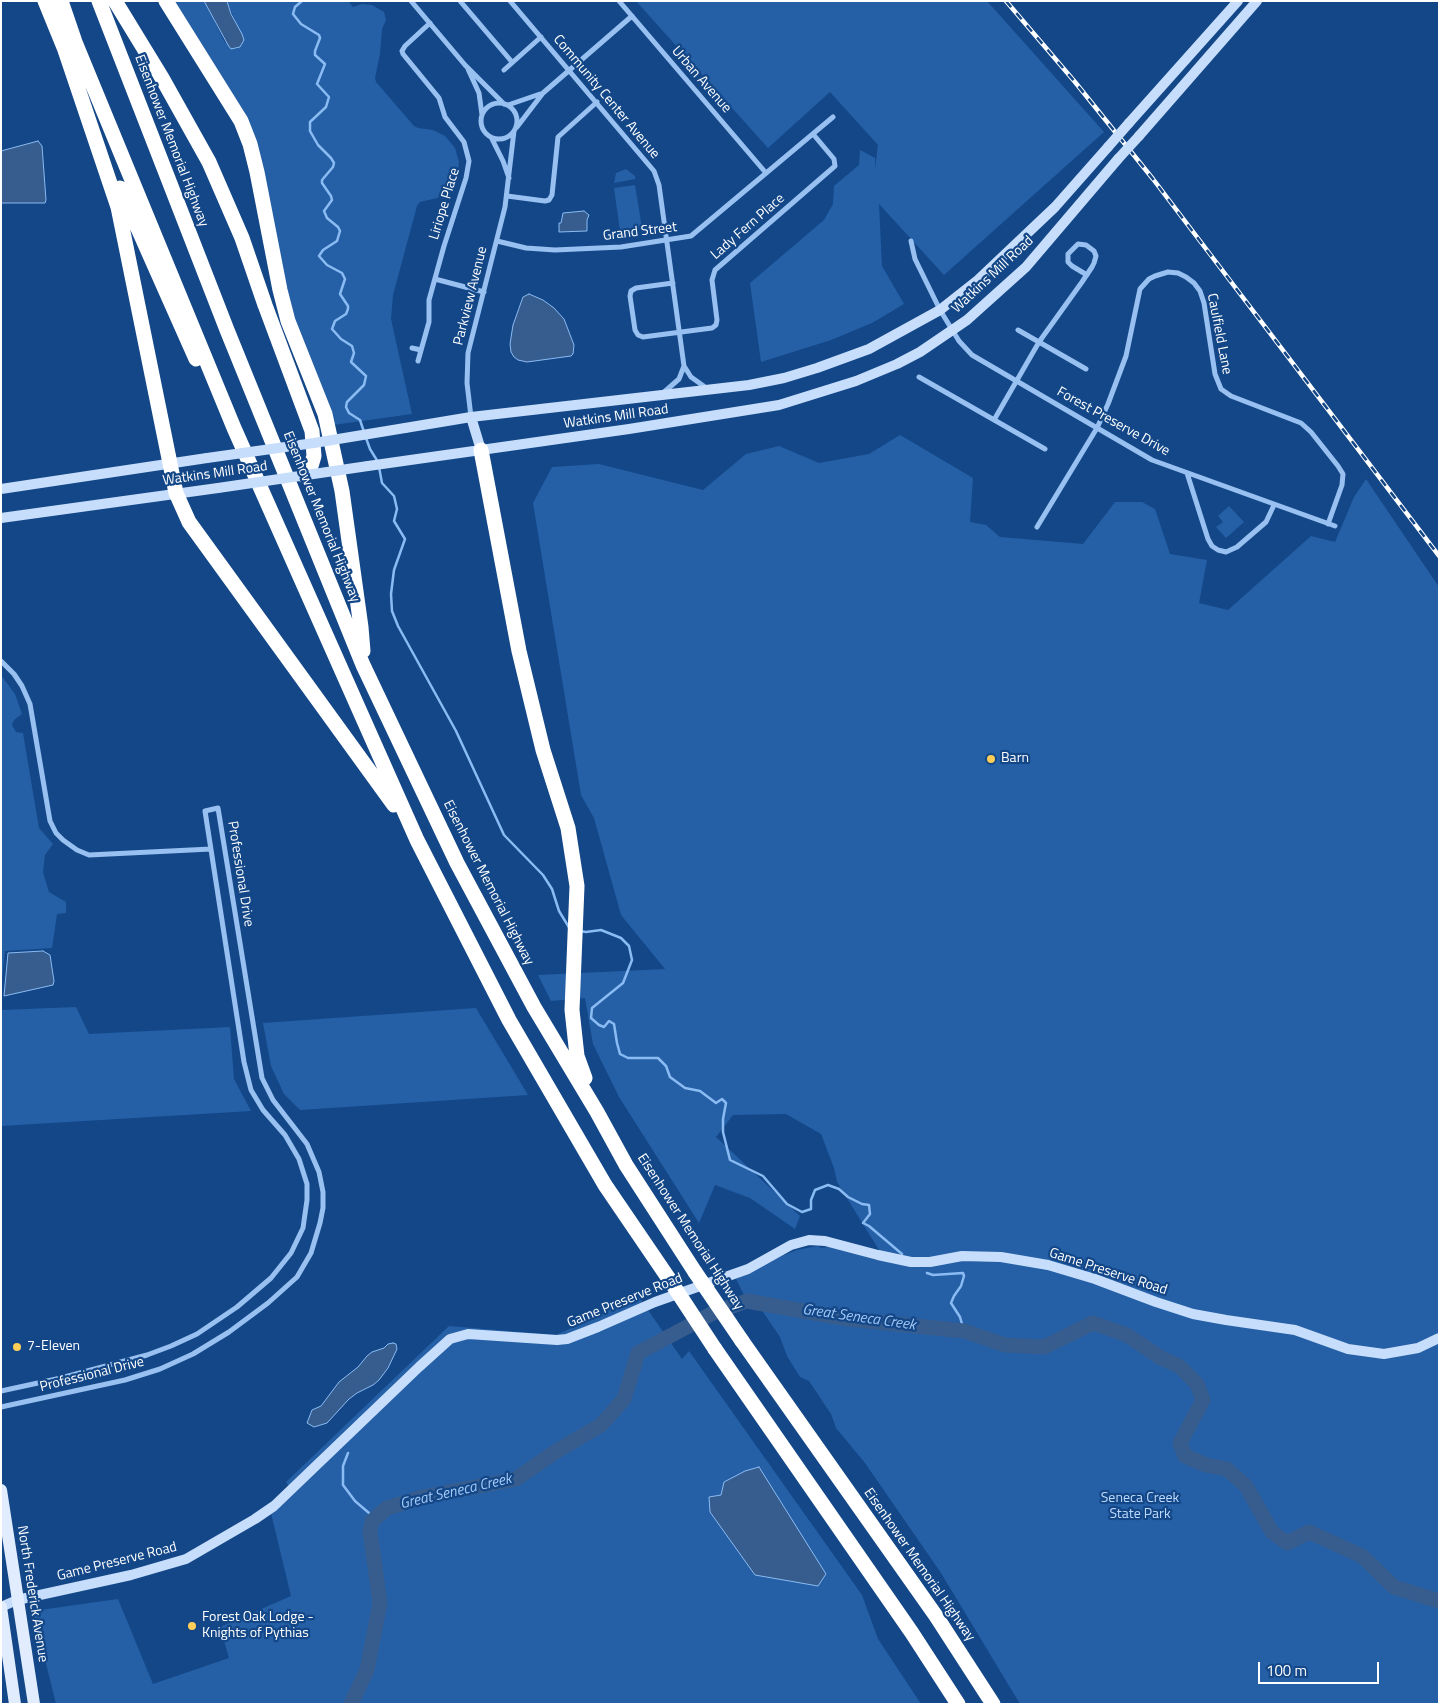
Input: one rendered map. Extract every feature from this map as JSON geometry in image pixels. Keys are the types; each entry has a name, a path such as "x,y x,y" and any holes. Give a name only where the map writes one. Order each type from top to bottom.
{"highway":[{"path":"45,1 65,50 118,207 176,493 189,522 385,792 417,840"},
{"path":"61,1 79,52 234,428 417,840 509,1020 605,1186 714,1349 912,1633 958,1704"},
{"name":"Eisenhower Memorial Highway","path":"99,1 227,330 363,665 457,863 534,1007 597,1112 626,1165 695,1272 931,1608 993,1704"},
{"path":"114,1 162,78 209,162 242,238 313,437 314,456 311,466 304,474"},
{"path":"166,1 240,121 250,144 284,306 288,321 325,414 342,491 361,627 363,665"},
{"path":"83,104 200,368 220,392"},
{"path":"481,450 519,651 543,750 568,828 577,886 572,1010 577,1056 597,1112"}],"main road":[{"name":"Watkins Mill Road","path":"1,489 207,458 313,437 713,390 784,378 843,359 884,342 940,310 978,280 1010,251 1055,207 1238,1"},
{"name":"Watkins Mill Road","path":"1,518 443,456 779,405 856,381 897,364 952,332 1026,267 1257,1"},
{"path":"471,418 481,450"},
{"name":"Game Preserve Road","path":"1,1607 17,1600 131,1575 186,1560 255,1520 274,1506 418,1367 450,1339 468,1334 557,1340 566,1338 598,1327 655,1302 748,1269 791,1245 809,1240 825,1241 911,1262 930,1262 962,1256 1001,1257 1048,1265 1095,1279 1193,1314 1295,1330 1348,1349 1384,1354 1418,1348 1439,1338"},
{"name":"North Frederick Avenue","path":"1,1490 34,1704"},
{"path":"1,1607 4,1646 15,1704"}],"street":[{"path":"411,1 465,65 515,112 517,117 516,129"},
{"path":"460,1 512,62"},
{"name":"Community Center Avenue","path":"510,1 654,171 659,185 684,366"},
{"name":"Urban Avenue","path":"619,1 766,173"},
{"path":"465,65 480,93 481,122 484,131 496,139 506,138 516,129 543,92 632,16"},
{"name":"Liriope Place","path":"418,361 429,322 428,305 466,178 469,161 464,142 445,117 439,98 402,51 405,46 430,24"},
{"path":"504,70 542,38"},
{"path":"482,117 490,105 506,104 543,92"},
{"path":"507,196 550,200 558,137 597,102"},
{"name":"Grand Street","path":"497,240 526,248 545,250 610,248 686,238 695,233 833,117"},
{"name":"Parkview Avenue","path":"471,418 467,383 468,353 507,196 516,129"},
{"name":"Lady Fern Place","path":"680,332 714,327 717,320 712,280 715,270 836,164 834,158 813,134"},
{"name":"Parkview Avenue","path":"491,137 503,161 509,181"},
{"name":"Forest Preserve Drive","path":"911,240 915,259 940,310 952,332 972,355 1152,460 1335,526"},
{"path":"994,420 1039,342 1086,275 1094,263 1095,254 1086,245 1078,244 1068,254 1068,262 1086,275"},
{"name":"Caulfield Lane","path":"1037,526 1097,428 1113,392 1122,368 1140,289 1154,276 1168,272 1182,274 1194,283 1202,295 1215,374 1221,389 1231,396 1302,423 1343,474 1342,485 1328,524"},
{"path":"435,279 484,292"},
{"path":"673,283 636,288 630,296 635,330 638,335 643,337 680,332"},
{"path":"1018,330 1086,369"},
{"path":"412,348 421,350"},
{"path":"684,366 696,383 713,390"},
{"path":"659,396 679,379 684,366"},
{"path":"919,377 1045,449"},
{"path":"1187,473 1208,539 1212,546 1218,550 1226,552 1237,547 1266,522 1274,505"},
{"path":"1,660 22,686 30,704 50,821 56,833 76,850 89,854 211,849"},
{"name":"Professional Drive","path":"1,1392 147,1355 197,1334 237,1307 271,1278 291,1253 303,1228 308,1200 307,1184 299,1159 286,1135 263,1110 251,1090 244,1062 205,811 218,808 262,1078 273,1100 307,1144 319,1172 323,1192 323,1208 311,1253 297,1277 268,1304 230,1332 193,1354 160,1369 126,1380 1,1408"}],"green space":[{"path":"170,1 204,1 224,41 231,48 236,49 240,47 236,23 227,1 348,1 353,7 362,4 372,5 384,12 386,20 382,29 376,82 414,126 433,130 445,136 455,148 459,162 457,178 446,192 437,198 420,202 417,206 393,295 391,319 412,414 333,425 295,326 260,165"},
{"path":"636,1 987,1 1104,132 944,275 879,204 882,266 904,304 872,323 831,340 761,362 750,283 824,220 833,204 834,186 859,165 860,150 875,158 875,169 878,145 830,92 768,148"},
{"path":"626,169 635,176 635,179 614,183 616,173"},
{"path":"635,185 642,228 620,231 614,188"},
{"name":"Seneca Creek State Park","path":"900,435 973,478 970,522 986,525 1000,537 1083,544 1115,502 1142,502 1155,509 1170,554 1207,560 1199,603 1228,610 1311,536 1335,542 1354,497 1366,479 1439,587 1439,1704 1020,1704 941,1573 865,1463 836,1428 831,1414 809,1381 800,1377 787,1356 780,1337 757,1303 747,1301 736,1279 771,1260 797,1250 817,1246 822,1248 832,1246 884,1258 837,1182 834,1168 821,1134 786,1114 733,1115 716,1137 800,1216 795,1229 750,1198 715,1185 699,1223 619,1097 593,1044 585,998 551,1001 538,975 665,969 621,915 594,818 581,795 533,503 552,467 599,464 703,490 746,454 779,446 819,463 869,454"},
{"path":"1229,506 1244,522 1226,538 1216,527 1223,522 1218,516"},
{"path":"1,675 15,694 22,714 14,720 12,725 16,732 23,733 39,828 53,844 45,855 43,872 49,892 66,902 66,913 57,914 52,948 5,951 1,988"},
{"path":"76,1007 89,1034 230,1027 234,1079 251,1111 1,1126 1,1010"},
{"path":"476,1008 528,1095 300,1110 284,1094 271,1066 263,1023"},
{"path":"639,1297 682,1359 689,1351 862,1595 878,1639 921,1704 56,1704 33,1611 118,1599 153,1684 229,1658 220,1627 291,1596 271,1513 293,1492 286,1482 449,1326 556,1335"}],"shaded area":[{"path":"204,1 227,1 231,14 244,40 240,47 231,49"},
{"path":"38,141 42,146 45,203 1,203 1,151"},
{"path":"584,211 589,215 587,231 559,232 559,223 561,223 563,213"},
{"path":"529,294 543,300 564,319 574,345 571,356 527,362 514,357 510,344 513,325 523,297"},
{"path":"43,951 50,955 53,985 4,996 8,953"},
{"path":"393,1343 396,1344 397,1349 388,1368 379,1380 349,1399 327,1423 314,1427 307,1423 312,1410 321,1406 339,1382 358,1367 372,1352"},
{"path":"759,1467 826,1574 818,1586 755,1575 710,1512 709,1497 721,1495 724,1482 745,1471"}],"waterway":[{"path":"302,1 295,7 293,14 301,24 319,35 320,38 315,55 325,64 317,84 329,97 326,107 310,122 310,131 318,145 334,163 322,180 332,200 324,211 327,218 340,231 337,241 323,250 319,256 327,265 342,273 345,279 340,294 348,309 346,314 335,321 332,329 341,339 352,346 354,353 351,362 366,376 364,385 347,402 346,407 349,413 360,420 364,432"},
{"path":"366,438 378,462"},
{"path":"379,467 382,483 394,496 397,509 394,521 405,539 394,570 391,594 392,611 398,626 456,731 504,835 543,875 552,889 559,911 570,929"},
{"path":"580,931 601,930 621,938 629,946 632,960 623,983 592,1008 591,1018 604,1027 609,1021 614,1024 620,1054 628,1058 658,1058 666,1066 670,1077 685,1088 700,1091 716,1103 722,1099 726,1103 723,1132 730,1160 763,1176 787,1204 802,1212 811,1209 811,1200 815,1190 828,1185 839,1189 848,1197 862,1204 869,1205 870,1214 863,1223 902,1254"},
{"path":"927,1273 933,1275 963,1273 961,1286 951,1303 960,1317 964,1331"},
{"name":"Great Seneca Creek","path":"351,1704 367,1670 380,1603 370,1531 372,1521 387,1508 423,1497 516,1479 555,1452 601,1425 624,1399 638,1353 713,1313 747,1301 848,1319 964,1331 1005,1345 1044,1347 1093,1323 1127,1335 1161,1358 1179,1366 1197,1384 1203,1400 1180,1443 1185,1456 1206,1465 1227,1469 1246,1486 1272,1532 1287,1543 1309,1532 1362,1556 1394,1587 1439,1601"},
{"path":"348,1453 343,1466 343,1485 355,1501 369,1513 372,1521"}],"railway":[{"path":"1006,1 1075,82 1153,179 1439,556"}],"place":[{"name":"Barn","path":"991,759"},
{"name":"7-Eleven","path":"17,1347"},
{"name":"Forest Oak Lodge - Knights of Pythias","path":"192,1626"}]}
